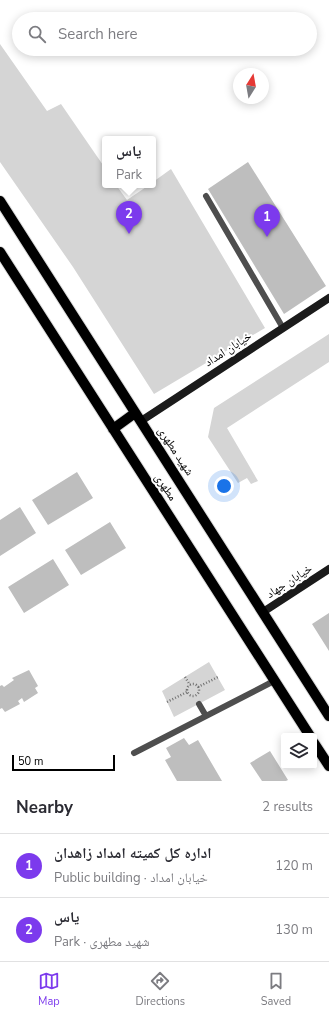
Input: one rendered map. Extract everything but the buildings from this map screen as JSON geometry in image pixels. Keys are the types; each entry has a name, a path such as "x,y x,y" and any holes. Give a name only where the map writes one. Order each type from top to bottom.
{"main road":[{"name":"شهید مطهری","path":"0,201 329,716"},
{"name":"مطهری","path":"0,252 308,733"},
{"path":"113,428 138,417"},
{"path":"317,748 329,766"}],"street":[{"name":"خیابان امداد","path":"138,417 329,298"},
{"name":"خیابان جهاد","path":"263,612 329,569"}],"lane":[{"path":"206,196 283,328"},
{"path":"134,754 274,681"},
{"path":"199,704 206,716"}],"path":[{"path":"185,677 190,685"},
{"path":"198,687 218,677"},
{"path":"190,685 193,684 198,687"},
{"path":"167,702 187,692 190,685"},
{"path":"187,692 190,696 194,696 198,693 198,687"}],"shaded area":[{"path":"0,44 47,111 61,104 102,164 102,188 118,188 127,200 145,188 156,188 156,180 171,169 265,328 154,394 73,267 0,162"},
{"path":"329,334 329,362 227,428 258,481 251,484 247,478 238,483 208,437 214,408"},
{"path":"209,662 225,690 174,717 162,691"}],"place":[{"name":"یاس","path":"129,234"},
{"name":"اداره کل کمیته امداد زاهدان","path":"267,237"}]}
